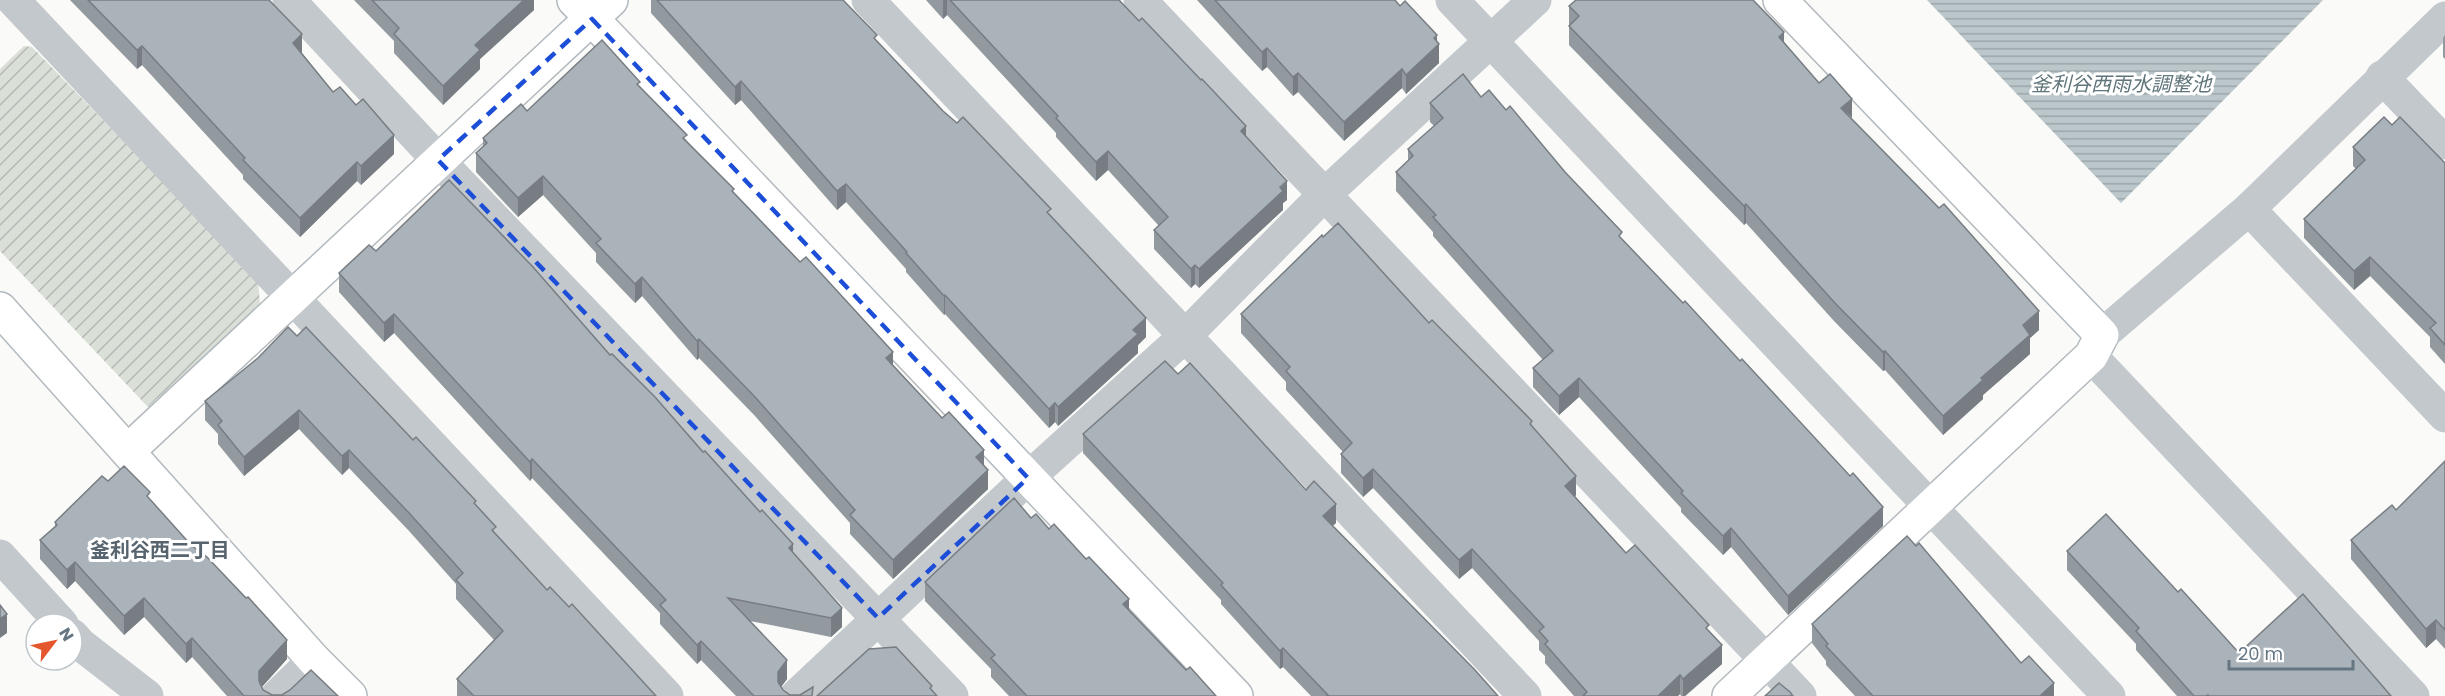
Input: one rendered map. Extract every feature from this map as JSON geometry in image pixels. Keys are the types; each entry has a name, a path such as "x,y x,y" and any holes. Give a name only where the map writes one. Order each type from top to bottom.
{"street":[{"path":"12,0 667,696"},
{"path":"289,0 438,160 952,696"},
{"path":"868,0 1525,696"},
{"path":"1140,0 1323,196 1800,696"},
{"path":"1452,0 2109,696"},
{"path":"796,696 1028,478 1184,337 1323,196 1535,0"},
{"path":"1780,0 2413,696"},
{"path":"128,451 438,160 592,6 1028,478 1236,696"},
{"path":"1729,696 1930,508 2096,345 2249,209 2445,18"},
{"path":"2382,77 2445,143"},
{"path":"2249,209 2445,416"},
{"path":"0,309 314,660 350,696"},
{"path":"0,556 51,612"},
{"path":"84,647 147,696"},
{"path":"277,696 314,660"}],"highlighted area":[{"path":"592,19 1028,478 878,618 438,160"}],"shaded area":[{"path":"24,46 32,47 258,279 260,306 148,407 0,251 0,69"}],"water":[{"name":"釜利谷西雨水調整池","path":"1927,0 2323,0 2121,203"}],"building":[{"path":"88,0 269,0 302,34 293,43 333,92 340,87 356,105 363,99 394,135 361,166 357,162 300,218 243,160 245,158 142,46 137,50"},
{"path":"372,0 524,0 475,45 480,50 443,86 394,34 399,28"},
{"path":"657,0 843,0 877,35 874,38 943,111 957,123 963,117 1051,209 1047,212 1146,318 1133,330 1138,334 1058,407 1055,403 1049,409 944,296 846,184 837,191 741,81 735,87"},
{"path":"950,0 1119,0 1139,21 1142,18 1246,126 1241,131 1287,181 1280,187 1283,191 1199,269 1195,265 1191,269 1154,230 1168,217 1108,151 1096,162 1056,118 1058,116"},
{"path":"1215,0 1395,0 1400,6 1405,1 1437,35 1434,38 1439,44 1406,75 1402,69 1344,122 1298,73 1293,77 1267,48 1262,52"},
{"path":"1576,0 1753,0 1784,32 1779,37 1819,83 1830,74 1852,99 1841,108 1939,208 1944,204 2039,311 2023,325 2030,335 1981,378 1983,380 1943,416 1885,351 1883,352 1834,302 1746,204 1744,206 1569,26 1579,16 1569,6"},
{"path":"602,40 640,82 637,84 687,135 683,138 734,189 732,191 800,262 806,257 893,352 886,358 942,418 949,412 984,450 976,457 988,470 893,560 850,515 855,510 755,397 699,339 697,341 642,277 635,284 596,243 601,239 543,176 518,198 476,153 487,143 483,138 521,104 527,111"},
{"path":"1463,74 1481,97 1489,90 1506,110 1510,106 1565,172 1622,232 1619,236 1683,303 1685,301 1740,361 1742,359 1850,476 1853,473 1883,507 1788,596 1731,528 1723,536 1681,493 1683,491 1579,378 1559,396 1533,368 1553,351 1433,217 1436,215 1396,172 1413,156 1408,149 1443,118 1430,103"},
{"path":"2384,117 2392,125 2400,117 2445,163 2445,345 2430,328 2436,323 2370,257 2354,271 2304,219 2365,160 2353,147"},
{"path":"449,180 533,267 610,355 612,354 655,397 760,512 762,510 793,544 789,548 842,608 831,618 728,598 787,660 778,672 778,682 783,690 790,695 800,695 813,687 812,696 754,696 701,641 697,645 660,605 666,600 532,459 530,462 394,314 384,323 339,273 369,245 376,251"},
{"path":"1338,223 1429,323 1432,320 1532,421 1530,424 1576,476 1565,486 1626,553 1635,545 1709,625 1706,628 1722,645 1683,679 1680,675 1658,696 1583,696 1587,692 1545,644 1548,641 1539,631 1544,627 1472,549 1459,560 1373,469 1363,478 1341,454 1352,443 1286,371 1290,367 1241,314 1322,235 1323,237"},
{"path":"288,327 297,336 306,327 413,440 416,437 476,501 474,503 496,527 492,530 547,590 550,587 569,607 572,604 656,696 474,696 457,679 503,631 456,580 463,573 410,514 349,450 342,456 299,410 244,457 218,425 222,421 205,401 258,358"},
{"path":"1165,361 1178,374 1190,363 1306,490 1314,481 1336,504 1323,516 1498,696 1326,696 1328,695 1283,648 1280,651 1221,585 1223,583 1083,434"},
{"path":"2445,461 2445,630 2436,620 2426,629 2351,540 2392,505 2396,510"},
{"path":"124,466 150,492 147,496 191,545 207,557 246,598 248,597 287,640 259,671 259,681 263,690 272,695 282,695 311,670 338,696 244,696 192,638 186,644 144,598 124,616 75,562 67,570 40,540 102,476 108,481"},
{"path":"1014,498 1031,518 1036,514 1049,529 1054,524 1086,559 1089,557 1129,599 1123,604 1186,670 1190,667 1216,696 1027,696 991,658 995,655 925,582"},
{"path":"2106,514 2178,592 2181,589 2239,653 2303,594 2391,696 2194,696 2136,631 2139,628 2067,551"},
{"path":"1907,536 1916,546 1919,543 2021,663 2029,656 2054,683 2040,696 1873,696 1826,646 1828,644 1812,624"},
{"path":"0,605 7,614 0,619"},
{"path":"896,647 932,686 930,688 937,696 817,696 869,649"},
{"path":"1779,683 1793,696 1765,696"}],"district":[{"name":"釜利谷西二丁目","path":"160,550"}]}
